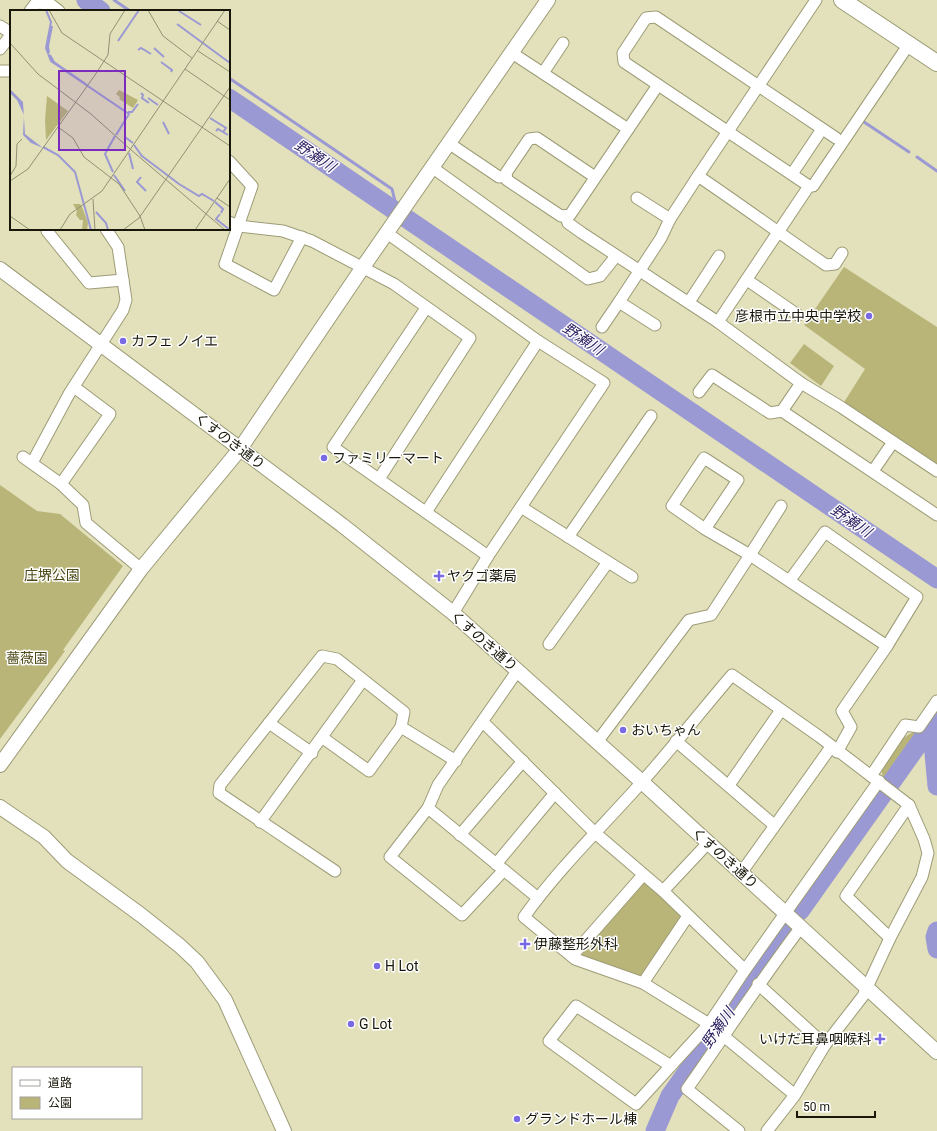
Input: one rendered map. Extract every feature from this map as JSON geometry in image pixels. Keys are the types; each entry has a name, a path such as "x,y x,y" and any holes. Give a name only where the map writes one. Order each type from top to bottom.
{"main road":[{"path":"842,0 937,63"}],"street":[{"path":"0,765 141,569 240,449 363,267 450,144 548,0"},
{"path":"602,327 662,238 670,219 698,176 816,0"},
{"path":"31,10 36,3 50,4 58,10"},
{"path":"809,186 624,62 623,53 646,18 656,17 836,138"},
{"path":"0,26 10,33"},
{"path":"0,49 10,35"},
{"path":"543,73 563,43"},
{"path":"718,322 809,186 813,186 909,44"},
{"path":"512,53 628,130"},
{"path":"595,177 538,138 529,139 506,173 507,180 561,216 570,215 658,85"},
{"path":"792,174 822,129"},
{"path":"450,144 499,177 506,176"},
{"path":"230,162 252,186 234,224 225,264 274,290 302,237"},
{"path":"433,168 588,279 600,276 616,256"},
{"path":"698,176 826,265 835,264 842,253"},
{"path":"637,198 670,219"},
{"path":"566,216 568,223 616,256 640,270 718,322 801,383 841,407 937,471"},
{"path":"234,224 283,231 302,237 394,284 470,338 379,479"},
{"path":"390,229 538,341 604,383 488,556 453,613"},
{"path":"47,230 89,283 122,280"},
{"path":"32,464 74,387 123,310 126,300 118,248 107,230"},
{"path":"688,302 719,256"},
{"name":"くすのき通り","path":"0,269 342,525 453,613 598,742 937,1052"},
{"path":"747,280 798,315"},
{"path":"619,302 655,326"},
{"path":"426,308 333,447 488,556"},
{"path":"426,512 538,341"},
{"path":"699,392 712,375 770,413 782,411 937,514"},
{"path":"782,411 801,383"},
{"path":"60,484 110,414 74,387"},
{"path":"568,537 651,416"},
{"path":"873,472 893,442"},
{"path":"23,457 60,484 83,505 86,523 141,569"},
{"path":"705,529 738,480 704,458 672,506 705,529 750,554 790,580 887,646"},
{"path":"598,742 689,620 712,615 781,506"},
{"path":"521,507 632,577"},
{"path":"741,873 774,825 851,727 842,711 887,646 917,597 825,532 790,580"},
{"path":"549,644 608,562"},
{"path":"323,738 369,771 401,727 404,712 337,659 322,656 220,785 219,793 335,871"},
{"path":"518,670 438,785 428,808 390,857 462,915 555,793"},
{"path":"767,1131 795,1095 825,1045 863,996 890,938 922,876 928,853 924,839 909,805 732,675 642,782 594,832 538,898 524,917 575,959 643,983 717,1030 795,1095"},
{"path":"260,822 323,738 363,680"},
{"path":"739,1131 687,1089 745,970 881,783 905,725 919,727 937,701"},
{"path":"730,785 781,710"},
{"path":"483,722 594,832 663,891 745,970"},
{"path":"269,723 312,753"},
{"path":"401,727 456,761"},
{"path":"676,741 730,785 774,825"},
{"path":"460,835 523,762"},
{"path":"890,938 846,896 909,805"},
{"path":"0,807 44,837 67,861 141,915 180,946 196,962 225,1000 284,1131"},
{"path":"428,808 538,898"},
{"path":"663,891 708,843"},
{"path":"572,956 643,875"},
{"path":"643,983 688,916"},
{"path":"671,1066 576,1006 549,1041 636,1104 671,1066 717,1030 758,984 801,927"},
{"path":"758,984 825,1045"}],"green space":[{"path":"844,267 937,327 937,466 841,407 865,369 804,325"},
{"path":"804,344 834,366 821,386 790,363"},
{"name":"庄堺公園","path":"0,485 37,511 60,514 123,566 63,650 65,651 0,739"},
{"path":"917,731 919,732 886,780 883,778 881,768 892,751 905,737"},
{"path":"641,882 646,883 679,913 681,919 643,974 637,977 584,958 582,954"}],"waterway":[{"name":"野瀬川","path":"86,0 100,10"},
{"path":"114,0 129,10"},
{"path":"230,79 392,189 397,209"},
{"name":"野瀬川","path":"230,99 937,579"},
{"path":"861,120 909,152"},
{"path":"917,157 937,171"},
{"name":"野瀬川","path":"800,911 937,718"},
{"path":"929,729 933,743 937,786"},
{"name":"野瀬川","path":"655,1131 670,1096 787,930"},
{"path":"937,931 935,937 937,949"}],"place":[{"name":"彦根市立中央中学校","path":"869,316"},
{"name":"カフェ ノイエ","path":"123,341"},
{"name":"ファミリーマート","path":"324,458"},
{"name":"ヤクゴ薬局","path":"439,576"},
{"name":"おいちゃん","path":"623,730"},
{"name":"伊藤整形外科","path":"525,944"},
{"name":"H Lot","path":"377,966"},
{"name":"G Lot","path":"351,1024"},
{"name":"いけだ耳鼻咽喉科","path":"880,1039"},
{"name":"グランドホール棟","path":"517,1119"}],"park label":[{"name":"薔薇園","path":"27,658"}]}
